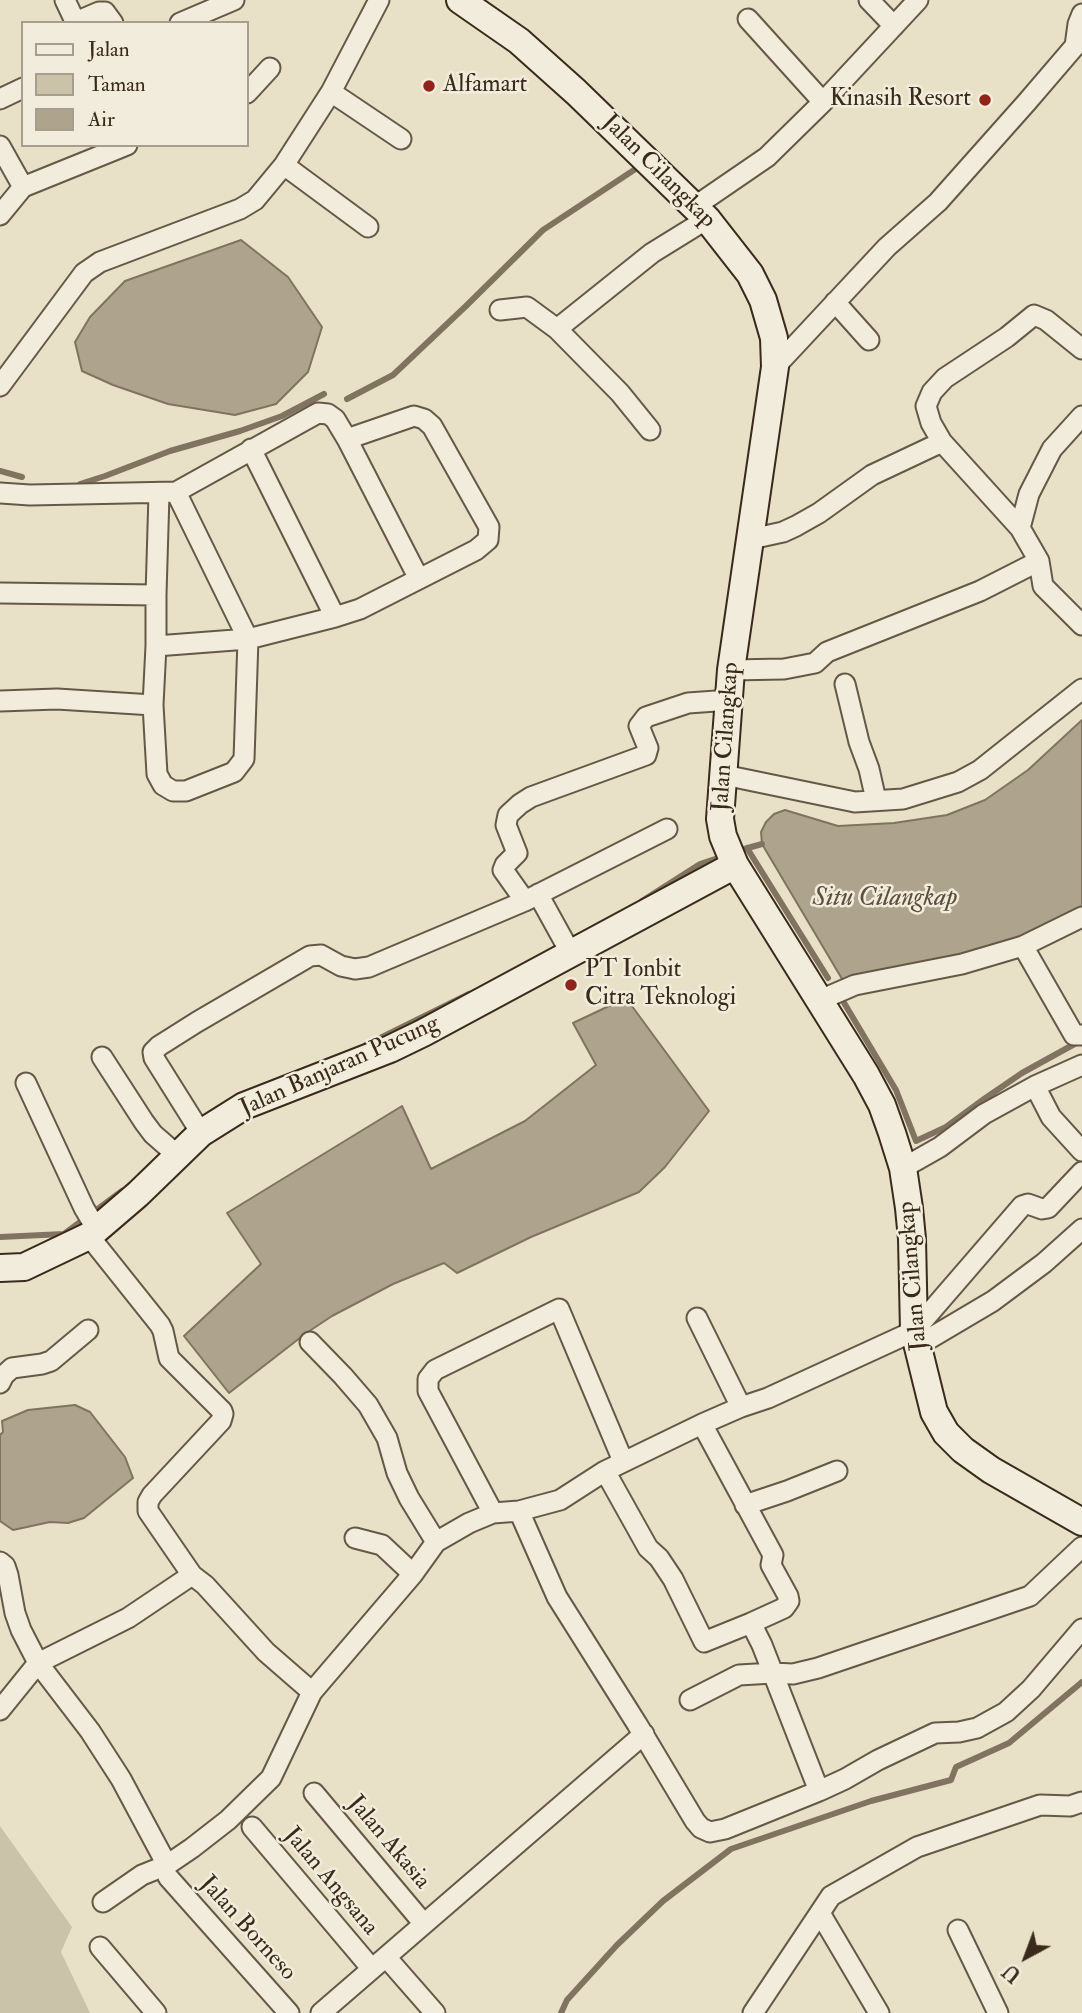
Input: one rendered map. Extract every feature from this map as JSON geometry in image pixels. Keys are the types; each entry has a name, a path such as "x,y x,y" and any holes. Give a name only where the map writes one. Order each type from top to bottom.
{"street":[{"path":"65,0 73,17 78,21 105,12 112,21"},
{"path":"185,21 234,0"},
{"path":"1,382 84,273 100,262 240,209 256,200 284,165 331,92 379,0"},
{"name":"Jalan Cilangkap","path":"460,0 519,41 700,213 751,274 759,291 774,338 775,367 751,539 743,577 732,670 720,819 723,836 735,863 866,1074 882,1105 903,1168 912,1239 916,1339 934,1412 946,1433 963,1450 991,1470 1082,1522"},
{"path":"869,0 894,26"},
{"path":"557,329 767,157 823,102 918,0"},
{"path":"775,367 887,247 938,202 1079,49 1078,24 1082,14"},
{"path":"748,19 823,102"},
{"path":"248,92 270,68"},
{"path":"0,99 21,89"},
{"path":"331,92 401,139"},
{"path":"0,146 23,187"},
{"path":"0,215 23,187 122,147"},
{"path":"284,165 368,227"},
{"path":"835,302 869,340"},
{"path":"500,310 527,307 557,329 620,393 650,430"},
{"path":"1082,349 1046,320 1034,315 1007,337 945,378 932,392 926,406 931,424 942,442 1020,528 1039,561 1043,586 1082,625"},
{"path":"0,493 168,493 318,413 328,414 335,419 347,439 419,579"},
{"path":"156,646 248,639 335,617 360,609 477,550 488,540 489,527 432,426 424,419 414,416 347,439"},
{"path":"1020,528 1029,494 1052,449 1082,416"},
{"path":"751,539 783,532 796,526 872,475 942,442"},
{"path":"251,449 335,617"},
{"path":"168,493 248,639 244,759 234,772 186,791 173,791 163,785 157,774 153,705 156,596 168,493"},
{"path":"732,670 785,669 815,663 827,652 968,596 1039,561"},
{"path":"0,593 156,596"},
{"path":"845,684 876,800"},
{"path":"724,775 855,802 902,799 958,782 980,770 1082,689"},
{"path":"0,701 57,699 153,705"},
{"path":"566,947 531,897 503,870 517,853 506,825 508,815 531,797 646,755 648,748 639,726 646,717 688,703 730,700"},
{"path":"196,1127 153,1058 153,1052 159,1046 310,956 321,956 355,970 369,967 531,897 667,829"},
{"name":"Jalan Banjaran Pucung","path":"0,1268 24,1267 138,1194 171,1150 196,1127 390,1049 423,1033 566,947 735,863"},
{"path":"820,1000 855,985 962,964 1023,946 1082,917"},
{"path":"1023,946 1074,1035 1082,1035"},
{"path":"102,1057 144,1122 171,1150"},
{"path":"903,1168 940,1147 984,1114 1035,1086 1082,1065"},
{"path":"26,1083 90,1224 160,1325 169,1358 223,1414 221,1421 152,1495 148,1502 148,1511 192,1575 265,1652 312,1692"},
{"path":"1035,1086 1051,1117 1082,1151"},
{"path":"916,1339 1022,1206 1028,1204 1042,1209 1048,1208 1082,1172"},
{"path":"103,1902 142,1875 167,1871 228,1820 271,1778 312,1692 413,1574 436,1542 493,1513 519,1511 560,1500 623,1461 702,1424 916,1339 993,1301 1044,1263 1082,1229"},
{"path":"493,1513 428,1391 428,1379 435,1370 559,1309 623,1461"},
{"path":"697,1318 740,1407"},
{"path":"0,1383 12,1368 51,1361 88,1330"},
{"path":"310,1342 368,1405 387,1438 397,1473 408,1498 436,1542"},
{"path":"605,1471 648,1548 659,1558 673,1579 704,1642 784,1608 789,1601 788,1596 771,1565 773,1555 702,1424"},
{"path":"745,1505 837,1471"},
{"path":"519,1511 557,1597 695,1821 709,1832 726,1829 818,1791 935,1733 976,1728 1006,1712 1031,1689 1082,1629"},
{"path":"355,1538 382,1545 413,1574"},
{"path":"691,1700 739,1675 793,1674 818,1668 1030,1596 1082,1547"},
{"name":"Jalan Borneso","path":"0,1562 5,1566 8,1576 15,1614 37,1663 90,1731 121,1779 167,1871 289,2013"},
{"path":"0,1710 37,1663 128,1618 192,1575"},
{"path":"751,1623 818,1791"},
{"path":"321,2013 643,1734"},
{"name":"Jalan Akasia","path":"314,1793 424,1924"},
{"path":"753,2013 831,1896 917,1847 1040,1805 1070,1806 1082,1802"},
{"name":"Jalan Angsana","path":"252,1827 379,1963 435,2013"},
{"path":"820,1913 879,2013"},
{"path":"958,1930 998,2013"},
{"path":"100,1947 156,2013"}],"green space":[{"path":"0,1826 72,1927 61,1952 90,2013 0,2013"}],"water":[{"path":"241,240 288,277 322,327 308,372 276,404 235,415 168,404 82,371 75,342 90,317 125,281"},
{"name":"Situ Cilangkap","path":"1082,720 1082,907 987,952 845,984 762,844 761,832 766,822 774,814 785,810 838,826 894,823 947,815 985,800 1028,770"},
{"path":"626,998 709,1111 665,1167 639,1192 531,1237 457,1273 444,1263 393,1284 332,1316 229,1393 184,1336 261,1264 227,1213 402,1106 431,1169 525,1121 596,1065 573,1023"},
{"path":"75,1405 90,1412 125,1457 133,1478 84,1518 68,1523 50,1522 13,1530 0,1521 2,1421 28,1410"}],"waterway":[{"path":"347,399 393,375 543,230 637,168"},
{"path":"80,484 170,451 282,416 324,394"},
{"path":"0,471 22,477"},
{"path":"737,851 762,844"},
{"path":"747,848 828,978"},
{"path":"642,901 700,864 724,856"},
{"path":"366,1045 469,994"},
{"path":"840,996 896,1090 916,1141 946,1127 1022,1073 1080,1041"},
{"path":"0,1237 64,1234 122,1191"},
{"path":"561,2013 567,2000 617,1945 663,1901 731,1849 871,1801 951,1780 956,1767 1009,1743 1082,1682"}],"place":[{"name":"Alfamart","path":"429,86"},
{"name":"Kinasih Resort","path":"985,100"},
{"name":"PT Ionbit Citra Teknologi","path":"571,985"}]}
